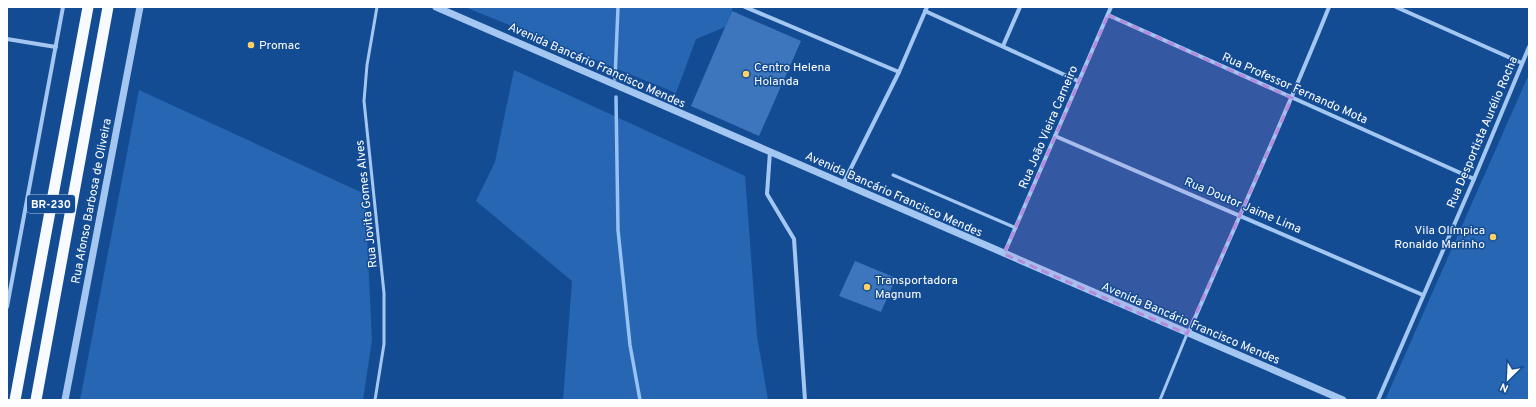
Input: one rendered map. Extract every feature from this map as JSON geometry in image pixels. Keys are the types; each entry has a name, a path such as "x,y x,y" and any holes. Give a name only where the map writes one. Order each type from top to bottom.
{"highway":[{"name":"BR-230","path":"15,400 88,7"},
{"name":"BR-230","path":"36,400 108,7"}],"street":[{"path":"7,307 63,7"},
{"name":"Rua Afonso Barbosa de Oliveira","path":"65,400 140,7"},
{"name":"Avenida Bancário Francisco Mendes","path":"436,7 1342,400"},
{"path":"745,7 899,72"},
{"path":"1002,46 1020,7"},
{"name":"Rua João Vieira Carneiro","path":"1004,254 1078,81 1112,7"},
{"path":"1188,334 1239,214 1292,98 1329,7"},
{"path":"1396,7 1522,63"},
{"path":"843,184 899,72 926,9 1078,81"},
{"name":"Rua Professor Fernando Mota","path":"1108,15 1474,179"},
{"path":"7,39 56,47"},
{"name":"Rua Desportista Aurélio Rocha","path":"1378,400 1474,179 1529,47"},
{"name":"Rua Doutor Jaime Lima","path":"1055,136 1239,214 1423,295"},
{"path":"770,152 767,194 794,239 805,400"}],"lane":[{"name":"Rua Jovita Gomes Alves","path":"375,400 384,344 384,293 364,102 367,64 377,7"},
{"path":"893,175 1016,228"},
{"path":"1160,400 1188,334"}],"highlighted area":[{"path":"1108,15 1292,98 1187,334 1004,254"}],"shaded area":[{"path":"465,7 733,7 725,27 696,39 676,93"},
{"path":"514,70 745,176 757,336 768,400 563,400 572,281 476,201 495,162"},
{"name":"Vila Olímpica Ronaldo Marinho","path":"1529,74 1529,400 1385,400"},
{"path":"139,90 365,194 372,340 363,400 80,400"}],"building":[{"name":"Centro Helena Holanda","path":"732,11 801,41 759,136 691,106"},
{"name":"Transportadora Magnum","path":"855,261 896,278 881,312 839,296"}],"waterway":[{"path":"615,79 618,7"},
{"path":"616,97 618,230 630,345 640,400"}],"place":[{"name":"Promac","path":"251,45"},
{"name":"Centro Helena Holanda","path":"746,74"},
{"name":"Vila Olímpica Ronaldo Marinho","path":"1493,237"},
{"name":"Transportadora Magnum","path":"867,287"}]}
